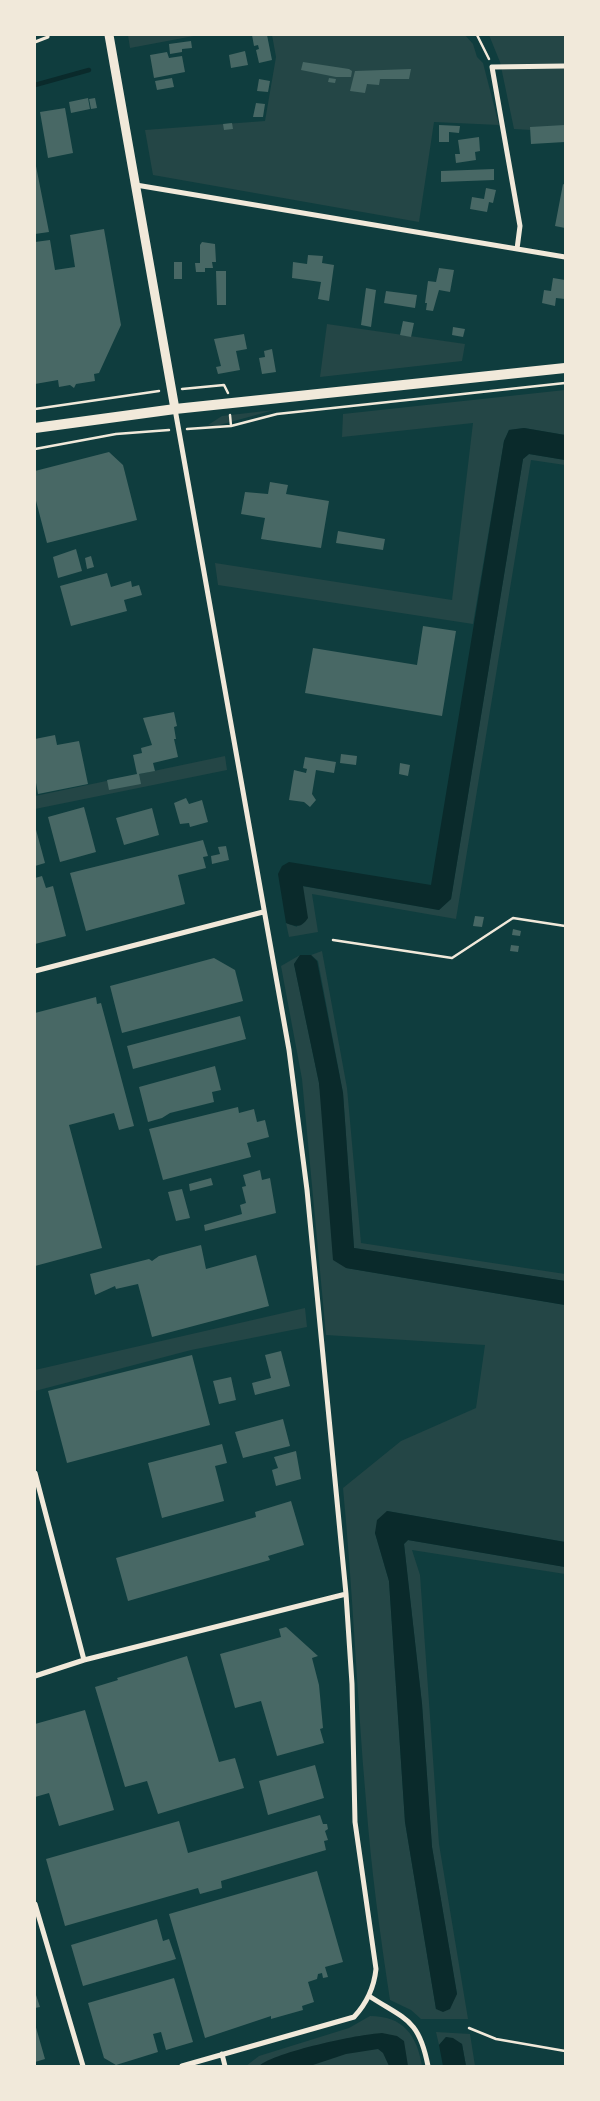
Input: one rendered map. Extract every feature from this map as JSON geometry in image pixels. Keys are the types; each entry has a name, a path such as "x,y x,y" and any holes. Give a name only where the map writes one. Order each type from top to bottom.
{"main road":[{"path":"35,428 175,409 565,368"}],"street":[{"path":"109,35 180,429 263,912 289,1050 306,1180 346,1594 352,1684 355,1822 376,1969 374,1984 369,1996 364,2006 354,2017 182,2066"},
{"path":"517,250 520,226 492,67 565,66"},
{"path":"136,185 565,257"},
{"path":"35,971 263,912"},
{"path":"35,1473 84,1660"},
{"path":"35,1676 84,1660 346,1594"},
{"path":"35,1904 83,2066"},
{"path":"369,1996 413,2024 424,2043 428,2066"},
{"path":"222,2054 225,2066"}],"lane":[{"path":"35,42 48,37 48,35"}],"path":[{"path":"477,35 492,67"},
{"path":"35,450 116,434 232,426 277,414 565,383"},
{"path":"35,409 172,389"},
{"path":"333,940 452,958 513,918 565,926"},
{"path":"469,2028 496,2039 565,2050"}],"shaded area":[{"path":"128,35 199,35 130,48"},
{"path":"272,35 465,35 473,44 477,57 483,63 499,125 434,122 419,222 153,175 145,130 265,121 276,57"},
{"path":"489,35 565,35 565,132 514,129 500,62"},
{"path":"327,324 465,344 462,361 320,377"},
{"path":"565,390 565,435 524,428 509,430 504,441 473,624 218,585 215,563 452,600 473,423 342,437 343,414"},
{"path":"274,410 216,426 208,425 222,416"},
{"path":"524,428 565,435 565,460 529,454 523,459 451,899 439,910 303,886 308,918 303,924 298,926 286,923 278,874 282,866 289,862 431,885 504,441 509,430"},
{"path":"529,454 565,460 565,465 531,460 456,919 312,894 318,932 289,937 286,923 297,927 302,886 439,910 451,899 523,459"},
{"path":"225,756 227,770 35,809 35,796"},
{"path":"322,951 347,1088 361,1243 565,1274 565,1281 354,1248 343,1093 318,961 311,955"},
{"path":"300,955 294,964 319,1083 346,1268 565,1305 565,1542 387,1511 375,1533 389,1581 405,1822 436,2009 457,1994 432,1847 422,1704 404,1544 408,1540 565,1567 565,1574 412,1550 420,1575 439,1844 468,2019 421,2019 411,2010 390,2000 368,1826 343,1488 401,1441 476,1408 485,1345 326,1335 302,1079 281,966"},
{"path":"300,955 311,955 317,961 343,1093 354,1248 565,1281 565,1305 346,1268 333,1260 319,1083 294,964"},
{"path":"305,1308 307,1327 191,1350 35,1391 35,1370"},
{"path":"387,1511 565,1542 565,1567 408,1540 404,1544 422,1704 432,1847 457,1994 450,2009 443,2012 436,2009 405,1822 389,1581 375,1533 377,1520"},
{"path":"370,2016 391,2019 406,2029 416,2045 422,2066 246,2066 259,2056 349,2028"},
{"path":"436,2032 470,2034 475,2066 466,2066 462,2044 446,2037 439,2045"},
{"path":"382,2033 397,2036 404,2041 408,2066 389,2066 383,2053 378,2049 346,2054 310,2066 259,2066 282,2055 299,2050 337,2040"},
{"path":"446,2037 453,2038 462,2044 466,2066 443,2066 439,2045"}],"building":[{"path":"252,35 267,35 272,60 259,63 256,50 259,49 258,45 254,46"},
{"path":"191,41 192,48 182,49 182,52 170,54 169,44"},
{"path":"245,51 248,65 231,68 229,55"},
{"path":"167,52 169,58 182,56 185,72 154,78 150,55"},
{"path":"303,62 349,69 352,71 351,77 336,77 301,70"},
{"path":"411,69 409,79 380,79 379,85 367,84 365,93 350,91 355,71"},
{"path":"172,78 174,87 157,90 155,81"},
{"path":"329,78 336,79 335,83 328,82"},
{"path":"259,79 270,81 268,92 257,91"},
{"path":"88,98 90,109 71,113 69,102"},
{"path":"95,98 97,108 91,109 89,99"},
{"path":"256,103 265,104 263,117 253,117"},
{"path":"65,108 73,153 48,158 40,112"},
{"path":"232,123 233,129 224,130 223,124"},
{"path":"439,125 460,126 459,133 449,132 449,142 439,142"},
{"path":"565,125 565,142 531,144 530,127"},
{"path":"479,137 480,151 475,152 476,160 456,163 455,154 460,154 458,140"},
{"path":"35,161 49,232 35,234"},
{"path":"494,169 494,180 441,182 441,171"},
{"path":"563,184 565,185 565,228 555,226"},
{"path":"486,188 496,190 493,203 489,202 487,212 470,209 472,197 484,199"},
{"path":"104,229 121,325 99,373 94,374 95,381 76,384 74,388 70,385 59,387 58,380 35,384 35,242 50,240 55,270 75,267 70,235"},
{"path":"202,242 215,244 216,262 212,262 213,268 205,268 205,272 196,272 195,263 200,263 200,245"},
{"path":"308,255 323,256 322,263 334,265 329,301 318,299 321,282 292,278 293,262 307,264"},
{"path":"174,262 182,262 182,279 174,279"},
{"path":"439,268 454,270 450,292 439,290 433,311 426,310 428,281 436,282"},
{"path":"216,271 226,271 226,305 217,305"},
{"path":"553,278 565,280 565,299 556,298 555,306 542,303 544,290 551,291"},
{"path":"366,288 376,290 371,327 361,325"},
{"path":"386,291 417,295 415,308 384,303"},
{"path":"403,321 414,323 411,337 400,335"},
{"path":"453,327 465,329 463,337 452,335"},
{"path":"244,334 247,349 236,351 240,370 218,374 216,367 221,366 214,339"},
{"path":"272,349 276,372 262,374 259,358 265,357 264,351"},
{"path":"109,452 123,465 137,520 47,543 35,497 35,471"},
{"path":"270,482 288,485 286,494 329,501 321,548 261,539 265,518 241,514 245,492 268,494"},
{"path":"338,531 385,539 383,550 336,543"},
{"path":"76,549 82,571 58,578 53,557"},
{"path":"91,556 94,567 87,569 85,558"},
{"path":"107,573 111,587 131,581 132,587 139,585 142,595 124,600 127,611 71,626 60,586"},
{"path":"423,626 456,631 442,716 305,693 313,648 417,665"},
{"path":"174,712 177,726 174,727 176,739 174,739 178,757 153,763 155,771 139,774 141,784 109,790 107,780 137,774 133,755 142,753 141,748 152,745 143,718"},
{"path":"55,735 57,745 79,741 88,784 38,794 35,777 35,739"},
{"path":"341,754 357,756 356,765 340,763"},
{"path":"305,757 336,762 334,773 316,770 312,794 316,800 310,807 304,802 289,800 294,770 306,773 307,769 303,768"},
{"path":"400,763 410,765 408,776 399,774"},
{"path":"186,798 189,804 202,800 208,822 190,827 189,823 180,824 174,803"},
{"path":"84,807 96,852 60,862 48,817"},
{"path":"152,808 159,835 124,845 116,818"},
{"path":"35,826 45,863 35,866"},
{"path":"203,840 208,856 203,857 206,868 178,875 185,904 86,931 70,873"},
{"path":"226,846 229,860 212,864 211,856 220,854 218,847"},
{"path":"42,876 46,888 53,886 66,936 35,944 35,878"},
{"path":"475,916 484,917 482,927 473,926"},
{"path":"513,929 521,931 520,936 512,935"},
{"path":"511,945 519,946 518,952 510,951"},
{"path":"214,958 235,970 243,1001 122,1033 110,986"},
{"path":"96,997 97,1004 101,1003 134,1126 119,1130 114,1113 69,1125 102,1248 35,1266 35,1013"},
{"path":"240,1016 246,1039 133,1069 127,1046"},
{"path":"215,1066 221,1090 212,1092 214,1102 170,1113 162,1118 148,1122 139,1087"},
{"path":"238,1107 239,1113 254,1109 257,1122 265,1120 269,1137 247,1143 251,1157 163,1180 149,1129"},
{"path":"260,1170 262,1180 270,1178 276,1213 205,1231 204,1225 242,1214 240,1205 246,1203 242,1187 246,1186 243,1175"},
{"path":"211,1178 213,1185 190,1191 189,1184"},
{"path":"182,1189 190,1218 176,1221 168,1192"},
{"path":"201,1245 206,1269 256,1255 269,1306 152,1337 138,1284 116,1289 115,1286 95,1295 90,1274 149,1259 152,1261 159,1256"},
{"path":"281,1351 290,1386 255,1395 252,1383 271,1378 265,1355"},
{"path":"192,1355 210,1425 67,1463 48,1391"},
{"path":"231,1377 236,1400 219,1404 213,1381"},
{"path":"283,1419 290,1446 243,1458 235,1432"},
{"path":"222,1444 227,1463 215,1466 224,1501 162,1518 148,1463"},
{"path":"296,1451 301,1479 276,1486 272,1470 278,1468 274,1457"},
{"path":"291,1501 304,1545 268,1556 270,1560 128,1601 116,1558 256,1517 255,1512"},
{"path":"286,1627 318,1656 312,1658 319,1685 323,1728 320,1729 324,1743 277,1756 261,1701 235,1708 220,1654 281,1637 279,1629"},
{"path":"187,1656 219,1762 235,1758 244,1788 158,1814 147,1781 125,1787 95,1687 118,1680 117,1678"},
{"path":"85,1710 114,1810 59,1826 49,1793 35,1797 35,1724"},
{"path":"315,1765 324,1798 268,1815 259,1781"},
{"path":"320,1815 323,1824 327,1824 328,1829 325,1831 328,1840 324,1841 326,1850 221,1881 222,1888 200,1894 198,1888 65,1926 46,1859 179,1821 188,1853"},
{"path":"317,1871 343,1962 325,1967 328,1977 323,1978 322,1973 318,1974 317,1979 308,1982 314,2002 302,2006 303,2010 271,2019 271,2016 205,2038 169,1914"},
{"path":"157,1919 163,1941 169,1939 176,1959 83,1986 71,1945"},
{"path":"174,1978 193,2042 166,2050 161,2032 153,2034 158,2052 116,2065 104,2058 88,2003"},
{"path":"35,1992 40,2007 35,2008"},
{"path":"35,2024 45,2059 35,2062"}],"waterway":[{"path":"35,85 89,70"}]}
